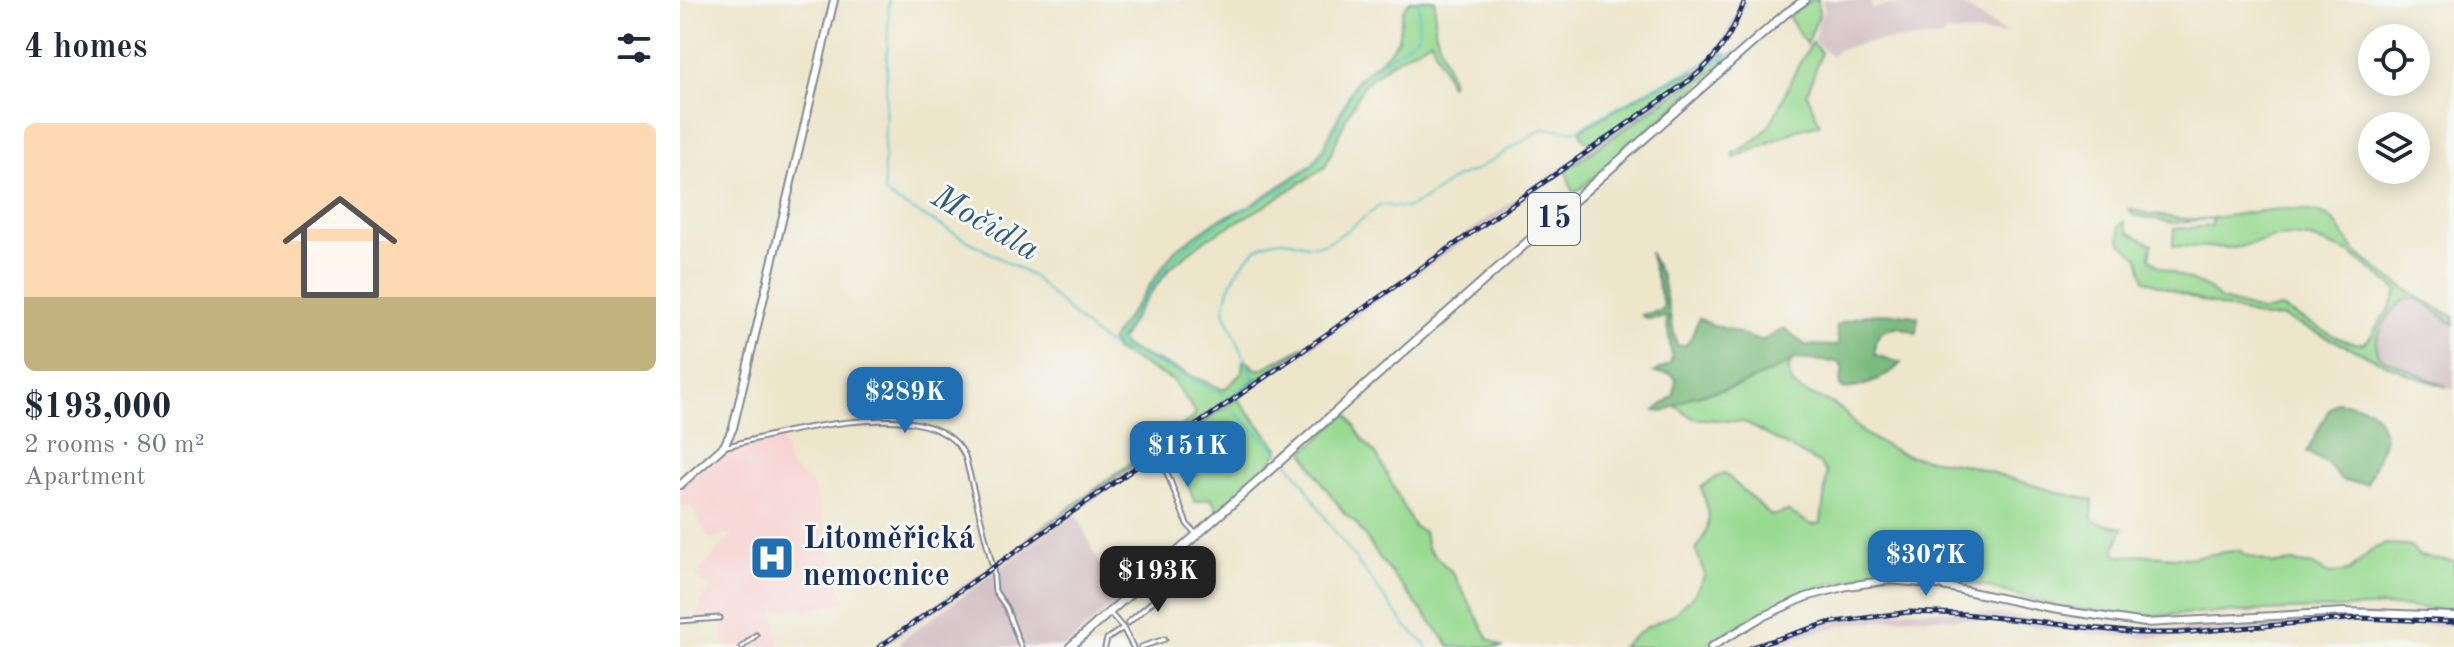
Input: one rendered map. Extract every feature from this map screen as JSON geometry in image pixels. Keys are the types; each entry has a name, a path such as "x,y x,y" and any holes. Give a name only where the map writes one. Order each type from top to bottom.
{"main road":[{"path":"680,485 724,446 733,428 834,0"},
{"name":"15","path":"1070,647 1785,14 1805,0"},
{"path":"1711,647 1762,617 1806,597 1890,580 1933,584 2052,609 2146,623 2345,612 2454,616"}],"street":[{"path":"724,446 804,426 860,420 915,422 955,442 965,456 993,568 995,591 1006,607 1021,647"},
{"path":"1160,455 1187,524 1197,535"},
{"path":"1144,582 1159,595"},
{"path":"1128,623 1170,586"},
{"path":"1109,612 1123,628 1133,647"},
{"path":"680,621 720,618"},
{"path":"1105,647 1107,639 1123,628"},
{"path":"742,647 756,635"},
{"path":"1141,647 1165,639"}],"shaded area":[{"path":"1742,0 1747,0 1734,33 1700,76 1076,512 1116,601 1064,647 903,647 899,642 1073,515 883,647 875,647 1689,78 1720,46"},
{"path":"1822,0 1870,0 1872,9 1917,0 1954,0 2007,34 1945,32 1944,37 1869,42 1840,49 1831,56 1813,40 1825,11"},
{"path":"2405,298 2415,298 2454,324 2454,390 2392,363 2375,352 2378,334 2397,304"},
{"name":"Litoměřická nemocnice","path":"781,434 789,466 813,485 845,602 805,611 803,607 775,611 779,647 725,647 721,616 697,618 695,614 708,590 695,576 734,533 709,539 691,506 680,506 680,491 684,484 727,449"},
{"path":"1909,610 1965,611 2137,630 2193,629 2360,615 2454,619 2454,626 2360,623 2150,638 2097,635 1964,619 1910,617 1842,625 1765,647 1745,647 1827,620"}],"green space":[{"path":"1411,0 1435,0 1435,30 1452,82 1450,85 1431,40 1392,62 1364,84 1325,167 1206,239 1171,267 1140,307 1120,341 1125,347 1224,390 1242,373 1243,361 1260,370 1307,345 1028,538 1194,417 1196,413 1172,380 1115,350 1111,340 1175,250 1218,220 1248,207 1312,165 1356,81 1387,54 1398,39 1403,10"},
{"path":"1811,0 1818,0 1819,16 1806,44 1788,16"},
{"path":"1812,42 1821,53 1807,94 1820,124 1797,130 1734,158 1733,153 1758,138 1773,119"},
{"path":"1722,53 1727,54 1725,61 1577,192 1572,191 1566,170 1692,82"},
{"path":"1697,72 1597,142 1588,142 1582,137 1581,130 1650,90"},
{"path":"2129,209 2193,219 2279,209 2324,215 2338,226 2352,248 2365,260 2417,296 2454,316 2454,324 2422,302 2411,298 2405,300 2385,322 2376,350 2380,357 2447,387 2410,375 2282,317 2264,318 2201,301 2145,280 2139,258 2121,243 2119,226 2124,221 2129,233 2152,244 2150,258 2158,266 2208,288 2219,299 2263,312 2280,308 2345,341 2363,343 2370,338 2390,307 2397,290 2350,253 2310,238 2290,236 2235,248 2173,246 2174,229 2211,226 2213,218 2174,223 2133,215"},
{"path":"1649,252 1661,275 1677,346 1686,345 1699,318 1756,340 1784,328 1805,345 1836,346 1839,344 1836,326 1876,314 1918,317 1916,333 1898,326 1881,332 1875,342 1875,355 1901,363 1882,378 1867,384 1843,389 1840,386 1843,368 1838,362 1795,359 1741,385 1691,397 1664,412 1655,411 1674,395 1676,379 1671,374 1654,373 1670,363 1672,357 1666,317 1647,319 1641,315 1660,311 1664,307"},
{"path":"1790,363 1789,373 1795,387 1837,406 1863,432 1896,451 1965,464 2093,500 2092,517 2095,522 2123,528 2115,548 2116,554 2121,556 2186,558 2240,550 2243,554 2274,564 2292,562 2313,565 2329,574 2349,571 2373,549 2385,544 2409,545 2419,556 2454,561 2454,611 2396,606 2135,616 2054,605 1980,585 1887,573 1832,583 1795,596 1757,614 1703,647 1621,647 1645,628 1673,615 1694,595 1705,575 1696,550 1709,520 1701,487 1724,473 1771,516 1788,511 1812,525 1821,523 1827,473 1820,464 1744,422 1693,418 1675,406 1691,397 1741,385"},
{"path":"1238,399 1279,449 1271,462 1218,511 1211,498 1195,502 1172,445"},
{"path":"2337,402 2370,409 2382,427 2385,439 2367,484 2342,481 2328,465 2307,452 2328,411"},
{"path":"1347,413 1363,440 1377,455 1414,527 1424,532 1427,548 1453,573 1489,639 1502,647 1451,647 1322,483 1304,452"}],"waterway":[{"name":"Močidla","path":"889,0 884,154 884,191 889,197 1032,276 1108,344 1146,358 1224,395"},
{"path":"1175,258 1207,232 1297,179 1313,166 1328,147 1360,80 1418,35 1419,0"},
{"path":"1229,398 1254,379 1224,311 1226,300 1235,276 1259,247 1282,240 1314,245 1326,243 1381,205 1405,208 1422,201 1457,177 1476,170 1544,128 1575,131 1650,89 1738,51"},
{"path":"1114,346 1172,261"},
{"name":"Močidla","path":"1234,411 1285,458 1327,521 1405,625 1428,647"}],"railway":[{"path":"879,647 1690,80 1724,44 1745,0"},
{"path":"1752,647 1828,623 1909,612 1964,614 2137,633 2178,633 2360,618 2454,622"}],"place":[{"name":"Litoměřická nemocnice","path":"772,558"}]}
